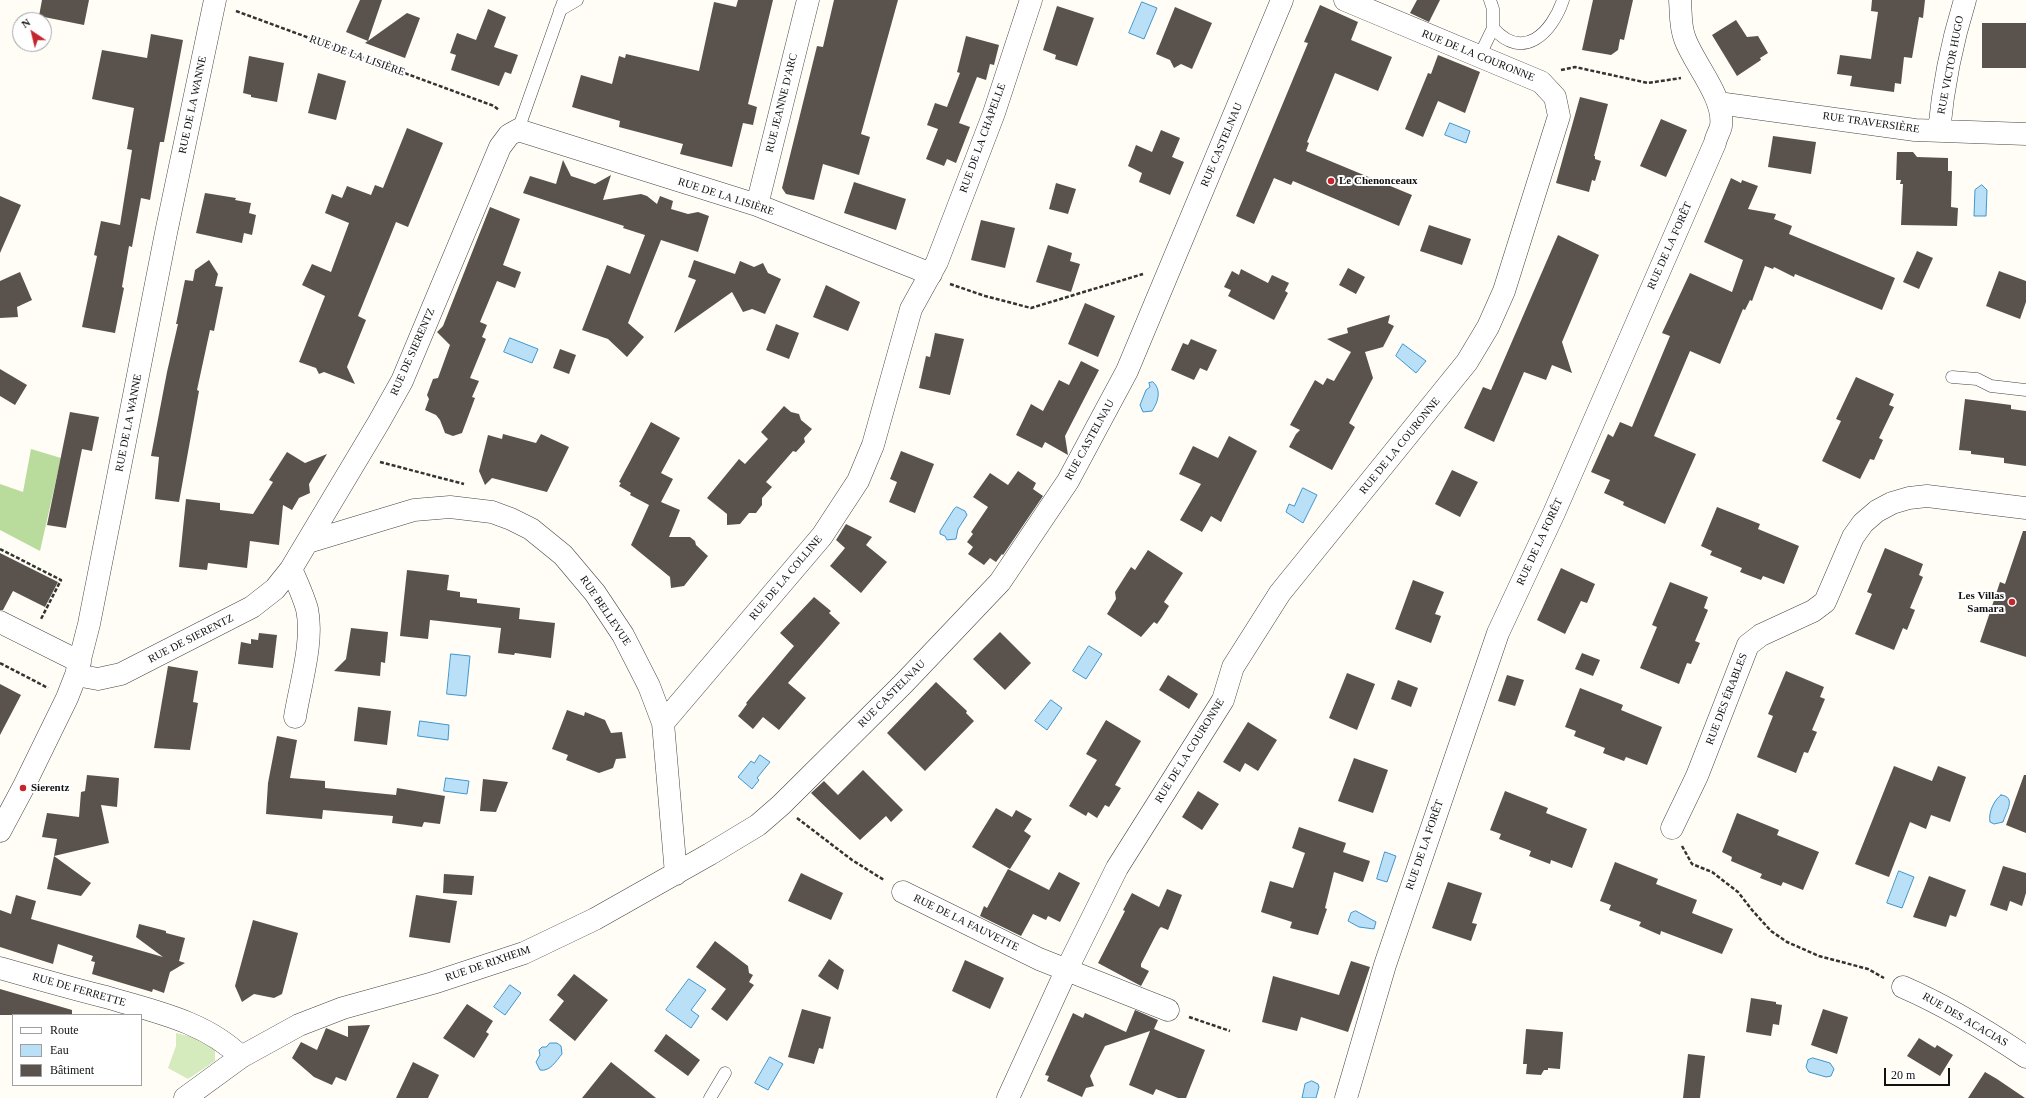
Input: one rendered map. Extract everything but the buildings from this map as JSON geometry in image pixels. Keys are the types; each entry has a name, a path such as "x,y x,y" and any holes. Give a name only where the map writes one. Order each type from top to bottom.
{"street":[{"name":"RUE JEANNE D'ARC","path":"757,205 808,0"},
{"name":"RUE DE LA CHAPELLE","path":"931,274 937,262 994,113 1031,0"},
{"name":"RUE CASTELNAU","path":"781,805 904,683 1000,582 1068,482 1127,371 1282,0"},
{"name":"RUE DE LA COURONNE","path":"1008,1098 1066,971 1117,868 1223,700 1233,667 1280,593 1468,362 1488,327 1504,291 1559,116 1555,97 1541,82 1345,0"},
{"name":"RUE DE LA FORÊT","path":"1346,1098 1385,965 1498,633 1554,513 1715,143 1721,125 1718,103 1684,39 1681,27 1680,0"},
{"name":"RUE VICTOR HUGO","path":"1939,131 1941,106 1958,21 1966,0"},
{"name":"RUE DE LA WANNE","path":"0,831 55,723 78,668 166,233 215,2"},
{"name":"RUE TRAVERSIÈRE","path":"1718,103 1915,130 2026,134"},
{"name":"RUE DE LA LISIÈRE","path":"518,130 757,205 931,274"},
{"name":"RUE DE SIERENTZ","path":"0,622 98,679 110,677 134,669 252,607 275,589 308,542 402,381 500,147 509,135 518,130"},
{"name":"RUE DE LA COLLINE","path":"663,723 822,536 858,481 874,445 911,309 931,274"},
{"name":"RUE DES ÉRABLES","path":"1672,828 1697,776 1748,645 1761,635 1813,611 1825,602 1854,537 1863,523 1882,509 1909,498 1927,496 2026,508"},
{"name":"RUE BELLEVUE","path":"308,542 355,529 393,515 432,507 450,507 492,512 531,529 563,555 595,593 623,635 639,666 663,723"},
{"path":"291,568 307,610 309,627 308,646 295,717"},
{"path":"663,723 676,874"},
{"name":"RUE DE RIXHEIM","path":"185,1098 241,1057 299,1025 321,1015 433,983 524,953 577,929 734,840 758,825 781,805"},
{"name":"RUE DE LA FAUVETTE","path":"903,892 1066,971 1168,1010"},
{"name":"RUE DE FERRETTE","path":"0,968 174,1017 228,1044 241,1057"},
{"name":"RUE DES ACACIAS","path":"1903,987 1933,1000 1984,1029 2026,1057"}],"lane":[{"path":"518,130 562,5 577,0"},
{"path":"1479,57 1493,28 1493,9 1490,0"},
{"path":"1493,28 1501,37 1512,43 1526,44 1538,38 1551,27 1559,13 1563,0"},
{"path":"1952,376 1977,379 1991,386 2026,390"},
{"path":"714,1096 725,1073"}],"path":[{"name":"RUE DE LA LISIÈRE","path":"215,2 494,106 499,110"},
{"path":"1556,71 1575,67 1648,83 1685,77"},
{"path":"950,284 985,296 1030,308 1149,272 1167,276"},
{"path":"376,461 464,484"},
{"path":"0,549 61,580 41,620"},
{"path":"0,663 49,688"},
{"name":"RUE DE LA FAUVETTE","path":"781,805 852,860 903,892"},
{"path":"1672,828 1692,864 1712,872 1738,892 1771,931 1786,942 1819,956 1868,970 1903,987"},
{"path":"1168,1010 1230,1030"}],"green space":[{"path":"31,449 61,458 40,551 0,530 0,484 23,492"},
{"path":"176,1033 209,1041 215,1047 215,1061 188,1079 168,1068 176,1046"}],"water":[{"path":"1142,2 1157,8 1144,39 1129,33"},
{"path":"1450,123 1470,131 1466,143 1445,135"},
{"path":"1982,185 1987,190 1986,216 1974,216 1975,190"},
{"path":"510,338 538,349 532,363 504,352"},
{"path":"1403,344 1426,361 1416,373 1396,356"},
{"path":"1153,382 1156,385 1158,392 1156,404 1152,411 1143,412 1140,405 1146,390 1150,387 1149,383"},
{"path":"1303,488 1317,495 1303,523 1286,512 1289,504 1294,506"},
{"path":"957,507 965,511 967,515 958,529 956,539 947,540 945,536 940,534 940,531 954,509"},
{"path":"1089,646 1102,654 1086,679 1073,671"},
{"path":"451,654 470,656 466,696 447,694"},
{"path":"1051,700 1062,708 1047,730 1035,721"},
{"path":"420,721 449,725 448,740 418,736"},
{"path":"760,755 770,762 757,778 759,780 752,789 738,777 751,761 754,763"},
{"path":"446,778 469,781 467,794 444,791"},
{"path":"2001,795 2006,796 2009,806 2003,822 1994,824 1990,822 1991,811 1996,800"},
{"path":"1385,852 1396,856 1387,882 1377,879"},
{"path":"1899,871 1914,877 1902,908 1887,903"},
{"path":"1356,911 1376,922 1374,929 1359,927 1348,921 1351,913"},
{"path":"689,979 706,990 691,1010 699,1016 691,1028 666,1010"},
{"path":"510,985 521,993 505,1015 494,1007"},
{"path":"550,1043 557,1043 561,1046 562,1054 550,1068 540,1070 536,1062 540,1055 539,1050 542,1047 546,1047"},
{"path":"770,1057 783,1064 768,1090 755,1083"},
{"path":"1813,1058 1830,1063 1834,1069 1831,1076 1826,1077 1809,1072 1806,1067 1808,1060"},
{"path":"1312,1081 1318,1084 1319,1087 1316,1098 1302,1098 1305,1084"}],"place":[{"name":"Le Chenonceaux","path":"1331,181"},
{"name":"Les Villas Samara","path":"2012,602"},
{"name":"Sierentz","path":"23,788"}]}
